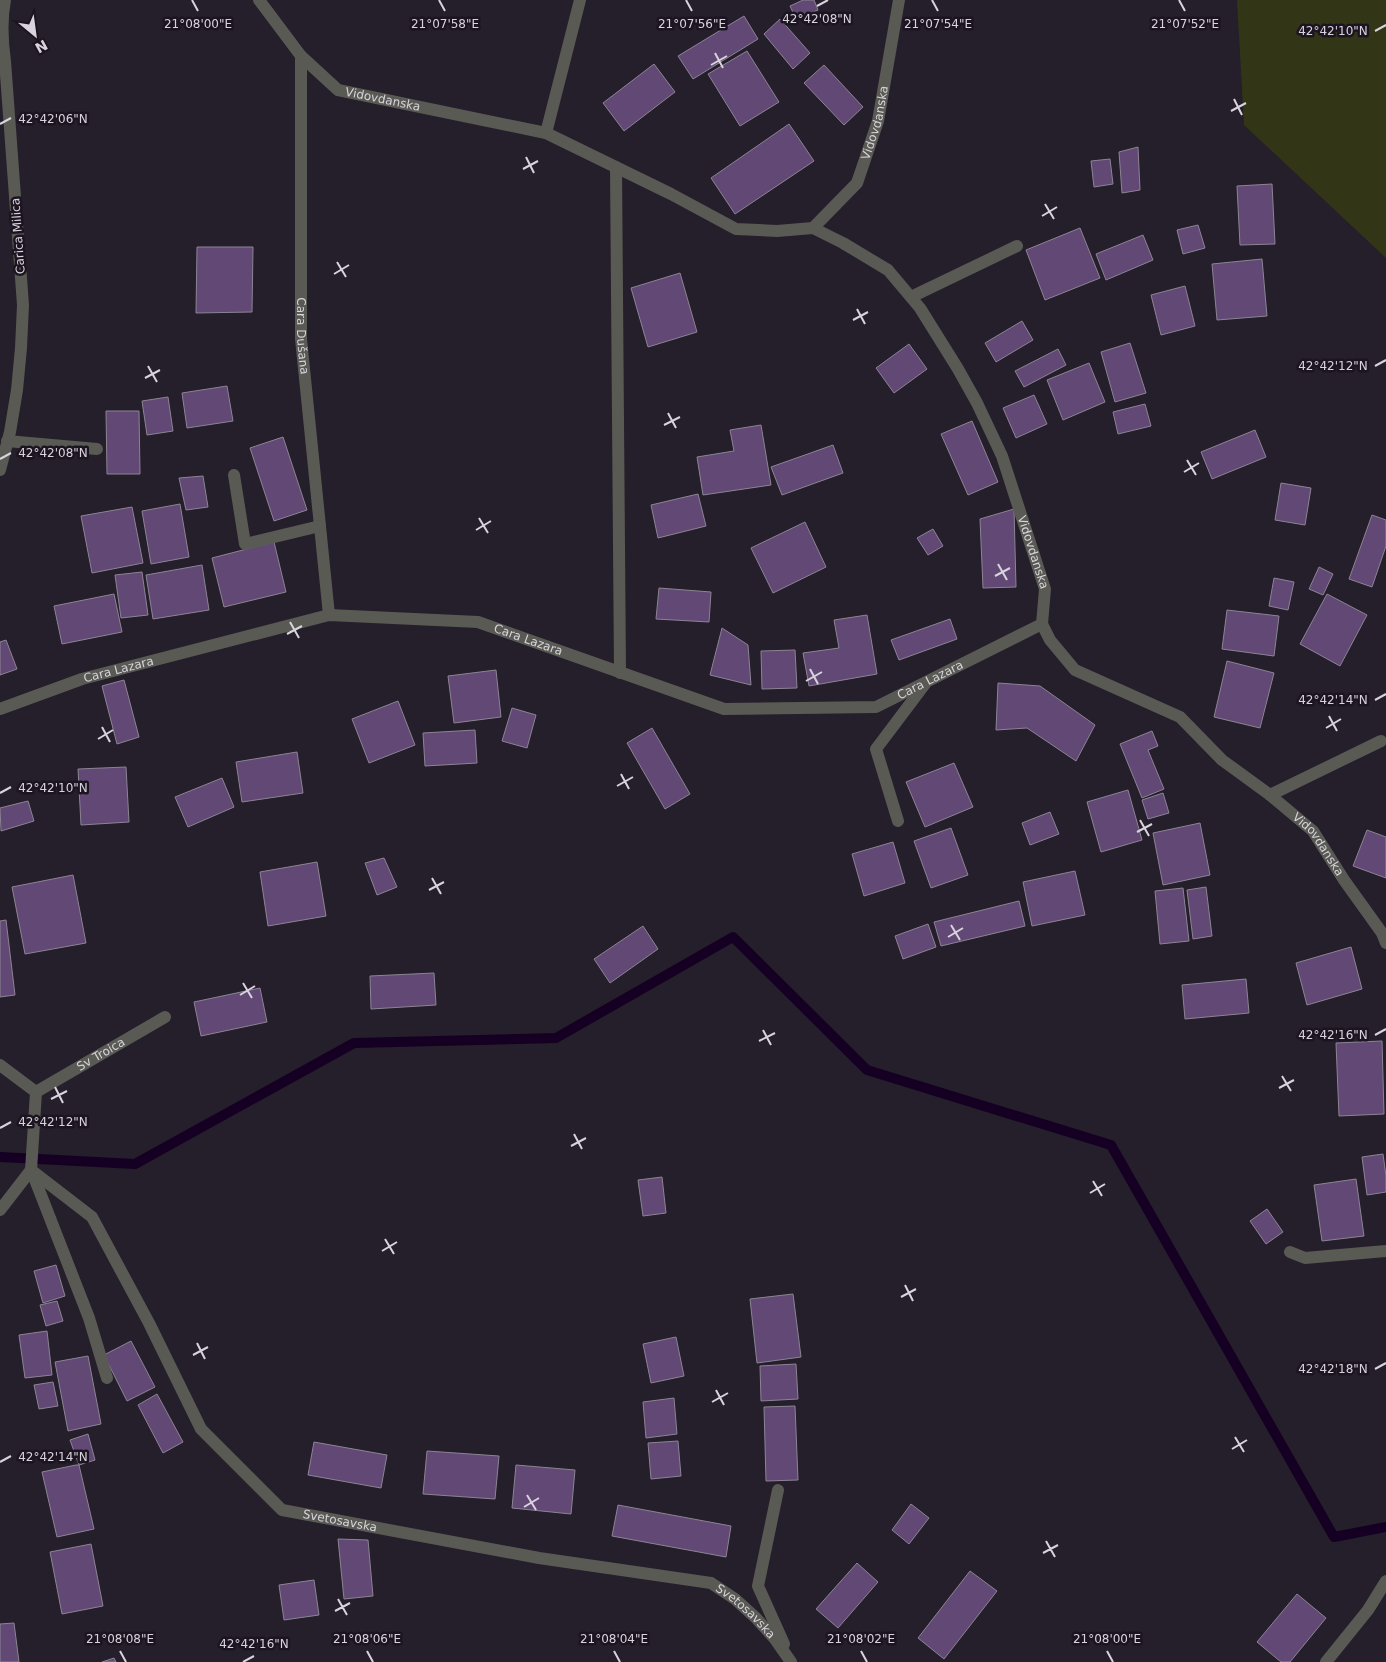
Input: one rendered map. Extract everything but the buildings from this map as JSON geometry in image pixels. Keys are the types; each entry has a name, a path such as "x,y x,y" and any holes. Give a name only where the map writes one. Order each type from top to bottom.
{"street":[{"name":"Carica Milica","path":"1,462 17,390 23,305 5,61 2,43 4,0"},
{"name":"Vidovdanska","path":"259,0 301,56 338,90 546,133 671,194 736,229 777,231 814,228 888,270 920,308 958,369 1002,456 1045,589 1042,624 1050,640 1075,670 1180,717 1222,760 1313,831 1344,880 1385,935"},
{"path":"546,133 580,0"},
{"name":"Vidovdanska","path":"814,228 857,183 878,121 899,0"},
{"name":"Cara Dušana","path":"301,56 301,339 329,615"},
{"path":"616,167 620,672"},
{"path":"911,297 1017,246"},
{"path":"7,441 96,449"},
{"path":"234,475 245,544 320,526"},
{"name":"Cara Lazara","path":"0,709 82,679 329,615 478,622 724,709 876,707 1042,624"},
{"path":"898,821 876,749 926,682"},
{"path":"1270,796 1381,741"},
{"name":"Sv Troica","path":"36,1092 165,1017"},
{"path":"0,1065 36,1092 31,1170 89,1318 106,1378"},
{"path":"0,1210 31,1170"},
{"name":"Svetosavska","path":"31,1170 92,1217 149,1322 201,1429 282,1510 539,1558 711,1583 756,1618 776,1640 792,1662"},
{"path":"1290,1252 1305,1258 1386,1251"},
{"path":"778,1490 758,1586 792,1662"},
{"path":"1326,1662 1368,1610 1386,1581"}],"green space":[{"path":"1237,0 1386,0 1386,258 1244,125"}],"waterway":[{"path":"0,1157 135,1164 354,1043 556,1038 733,937 867,1070 1111,1145 1334,1537 1386,1527"}]}
